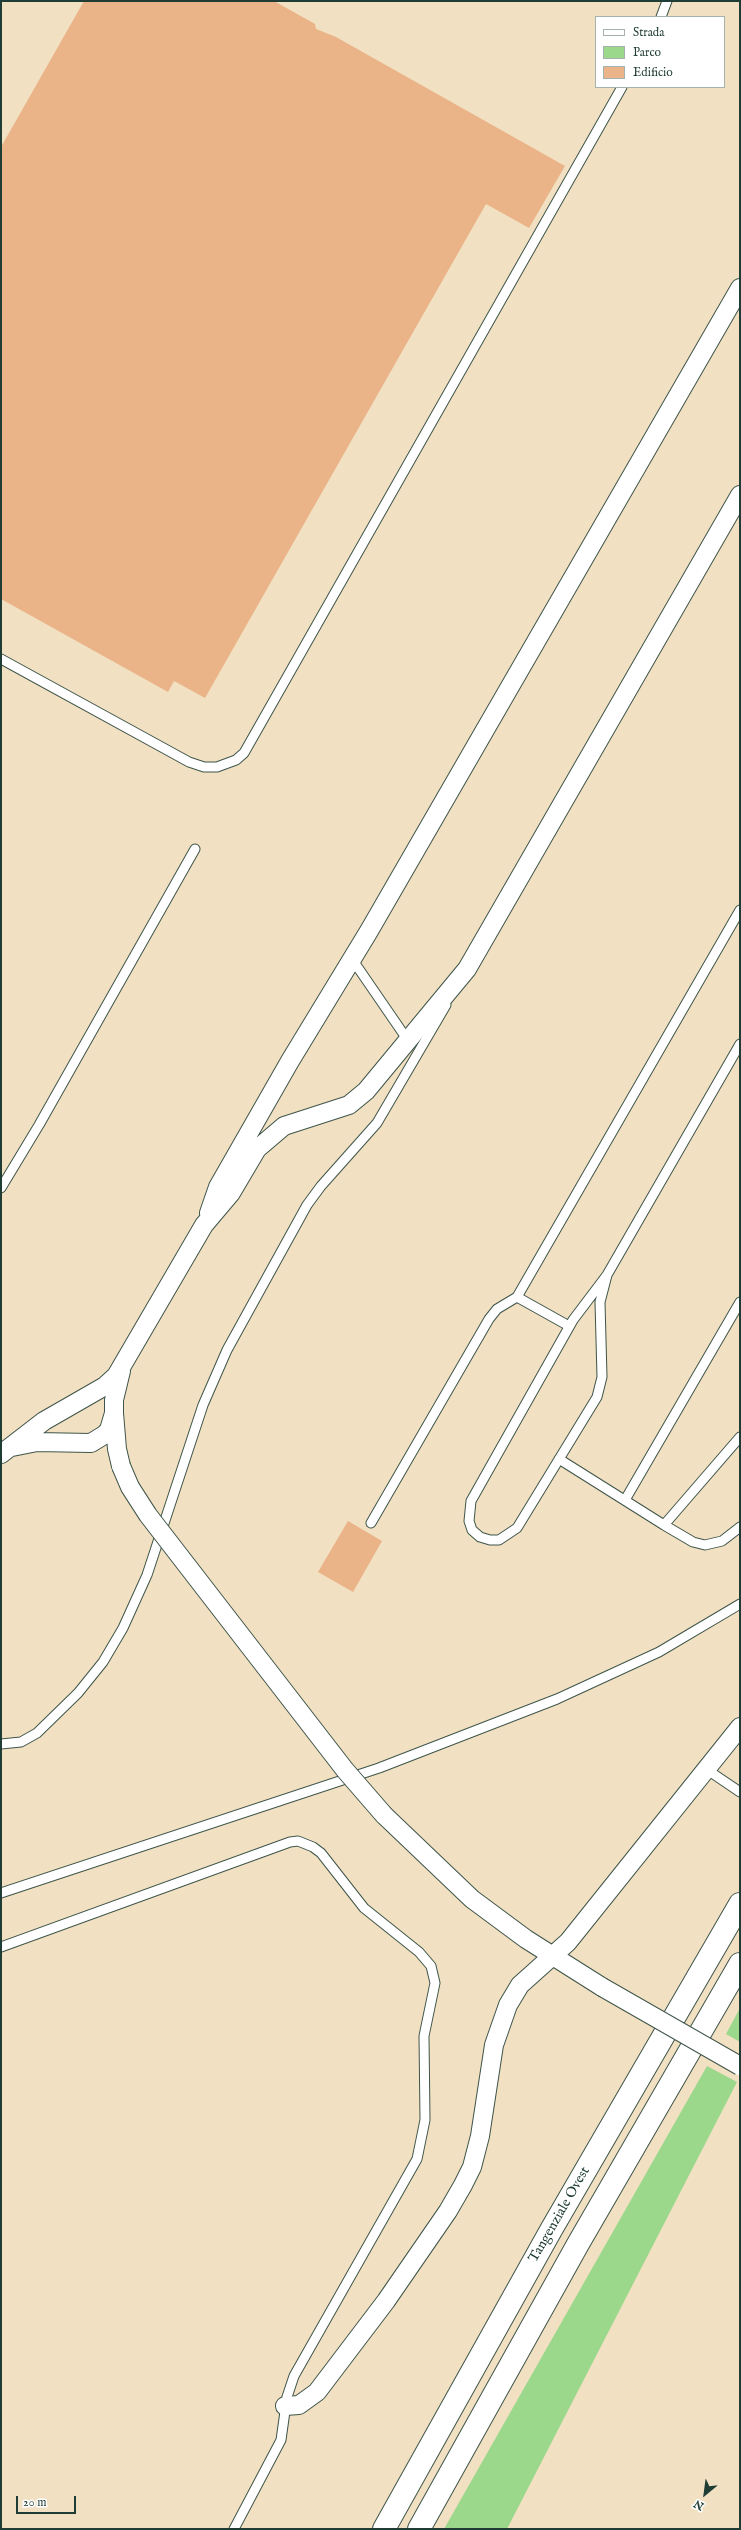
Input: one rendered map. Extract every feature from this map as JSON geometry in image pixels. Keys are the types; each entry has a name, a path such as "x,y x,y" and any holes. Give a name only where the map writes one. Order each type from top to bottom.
{"highway":[{"name":"Tangenziale Ovest","path":"384,2529 551,2230 740,1904"},
{"path":"419,2529 574,2250 740,1964"}],"street":[{"path":"5,1451 44,1421 105,1386 116,1376 125,1363 204,1225 218,1187 290,1061 352,959 740,288"},
{"path":"204,1225 231,1193 257,1149 270,1136 284,1126 301,1119 333,1111 349,1105 413,1048 467,969 740,495"},
{"path":"125,1363 117,1382 114,1413 117,1449 121,1466 130,1487 148,1515 345,1770 384,1816 472,1899 526,1939 602,1987 740,2066"},
{"path":"5,1451 37,1442 91,1442 98,1440 109,1430 114,1413"},
{"path":"285,2406 299,2405 317,2392 386,2302 448,2211 472,2168 494,2045 508,2005 520,1985 568,1942 740,1727"}],"lane":[{"path":"661,16 666,1"},
{"path":"1,659 189,762 204,767 217,767 236,760 244,753 621,88"},
{"path":"1,1188 39,1125 195,849"},
{"path":"371,1522 489,1319 497,1310 517,1297 740,910"},
{"path":"1,1744 20,1742 37,1733 78,1693 103,1662 123,1628 147,1575 203,1405 227,1350 307,1204 321,1186 377,1124 413,1048 352,959"},
{"path":"607,1275 600,1302 600,1388 517,1528 510,1535 499,1540 490,1540 480,1537 472,1530 468,1512 471,1501 569,1326 607,1275 740,1044"},
{"path":"517,1297 569,1326"},
{"path":"625,1500 740,1302"},
{"path":"664,1525 740,1437"},
{"path":"559,1459 689,1540 705,1545 722,1541 740,1527"},
{"path":"1,1893 379,1768 557,1699 659,1652 740,1604"},
{"path":"706,1769 726,1784 740,1792"},
{"path":"1,1947 290,1842 298,1841 313,1847 321,1853 364,1908 420,1952 431,1966 435,1983 424,2036 425,2120 417,2159 294,2376 285,2406 285,2425 281,2440 234,2529"}],"green space":[{"path":"740,2008 740,2042 726,2034"},
{"path":"707,2066 737,2082 507,2529 444,2529"}],"building":[{"path":"84,1 274,1 315,24 316,29 336,37 565,166 529,228 486,204 205,698 174,681 168,692 1,599 1,147"},
{"path":"348,1521 382,1541 353,1592 318,1572"}]}
